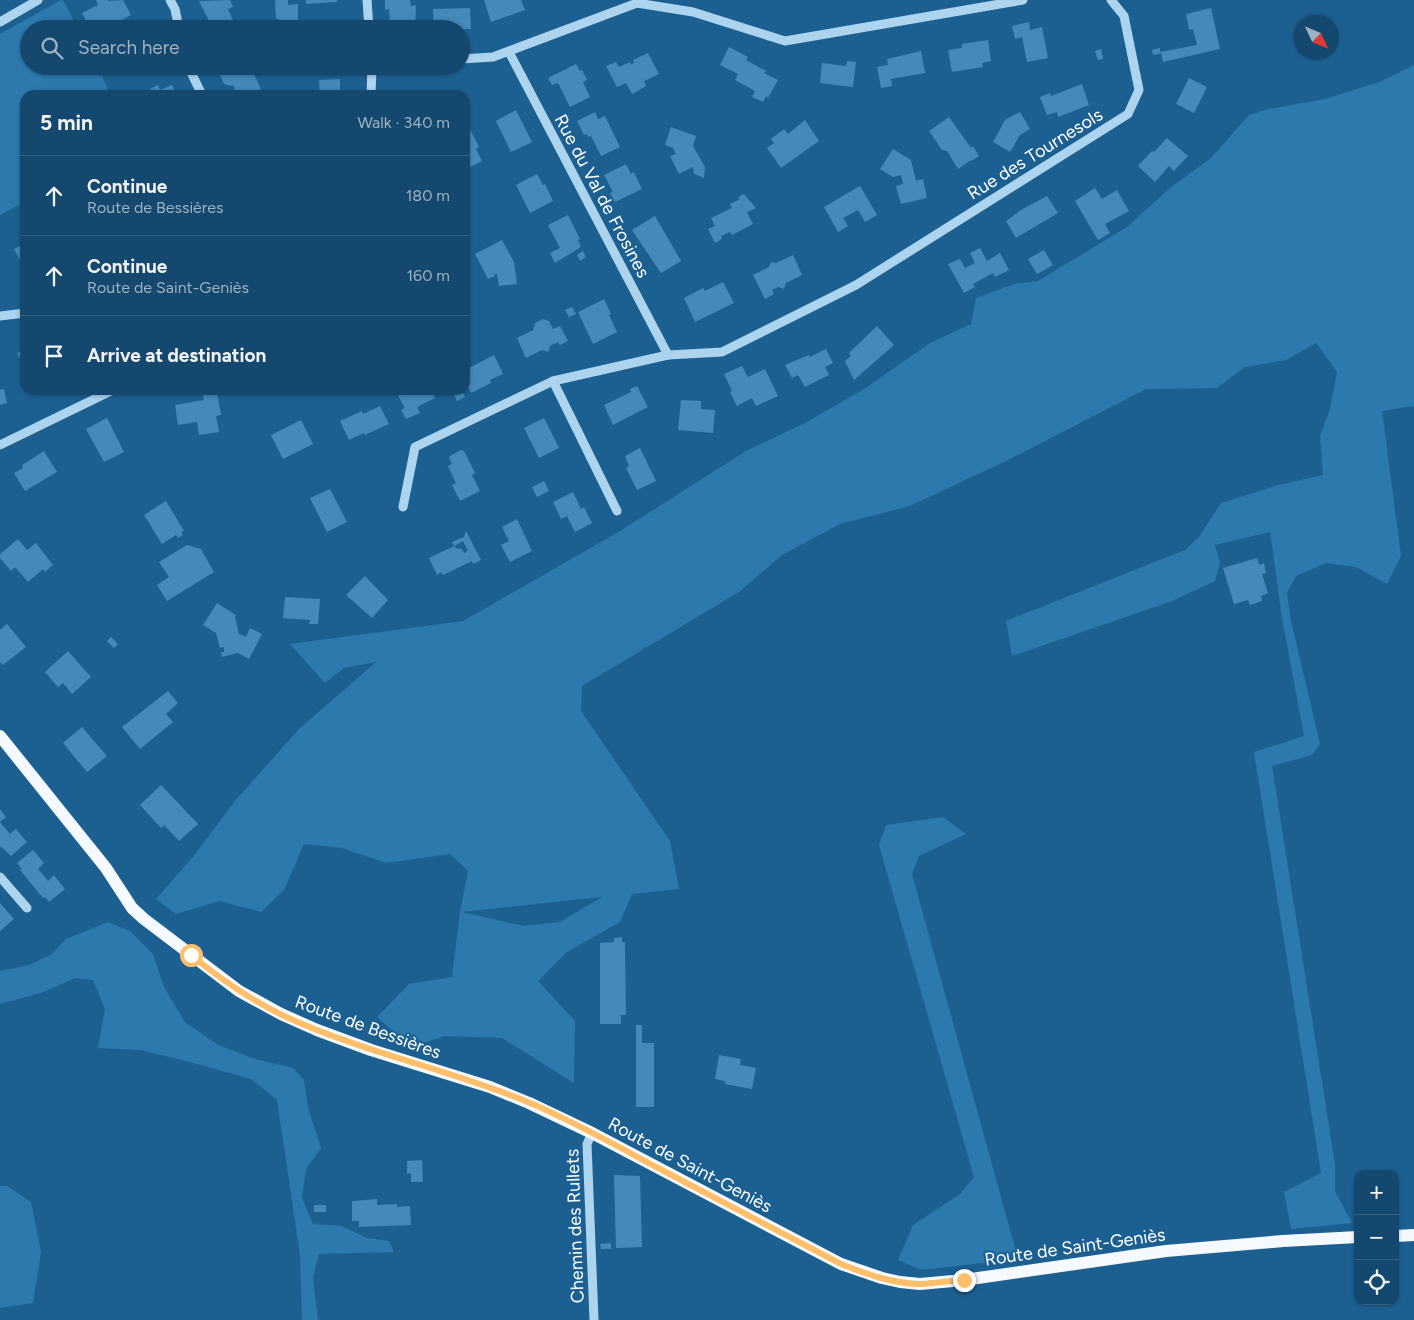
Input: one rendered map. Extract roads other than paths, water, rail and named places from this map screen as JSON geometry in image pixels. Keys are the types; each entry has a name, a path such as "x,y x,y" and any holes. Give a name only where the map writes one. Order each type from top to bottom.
{"main road":[{"name":"Route de Bessières","path":"0,736 106,868 132,908 144,920 239,992 317,1030 370,1050 490,1087 592,1133"},
{"name":"Route de Saint-Geniès","path":"592,1133 841,1264 861,1272 900,1282 920,1284 964,1280 1166,1251 1354,1237"},
{"path":"1399,1236 1414,1234"}],"street":[{"path":"0,22 38,0"},
{"path":"170,0 178,20"},
{"path":"367,0 368,20"},
{"path":"470,58 493,57 509,52 637,3 693,12 785,41 1023,0"},
{"name":"Rue des Tournesols","path":"403,507 415,447 553,381 668,355 722,352 856,285 1128,114 1139,90 1124,16 1112,0"},
{"name":"Rue du Val de Frosines","path":"509,52 668,355"},
{"path":"192,75 200,90"},
{"path":"371,90 372,75"},
{"path":"0,316 20,314"},
{"path":"553,381 617,511"},
{"path":"0,445 103,395"},
{"path":"0,877 27,908"},
{"name":"Chemin des Rullets","path":"592,1133 587,1144 594,1320"}]}
